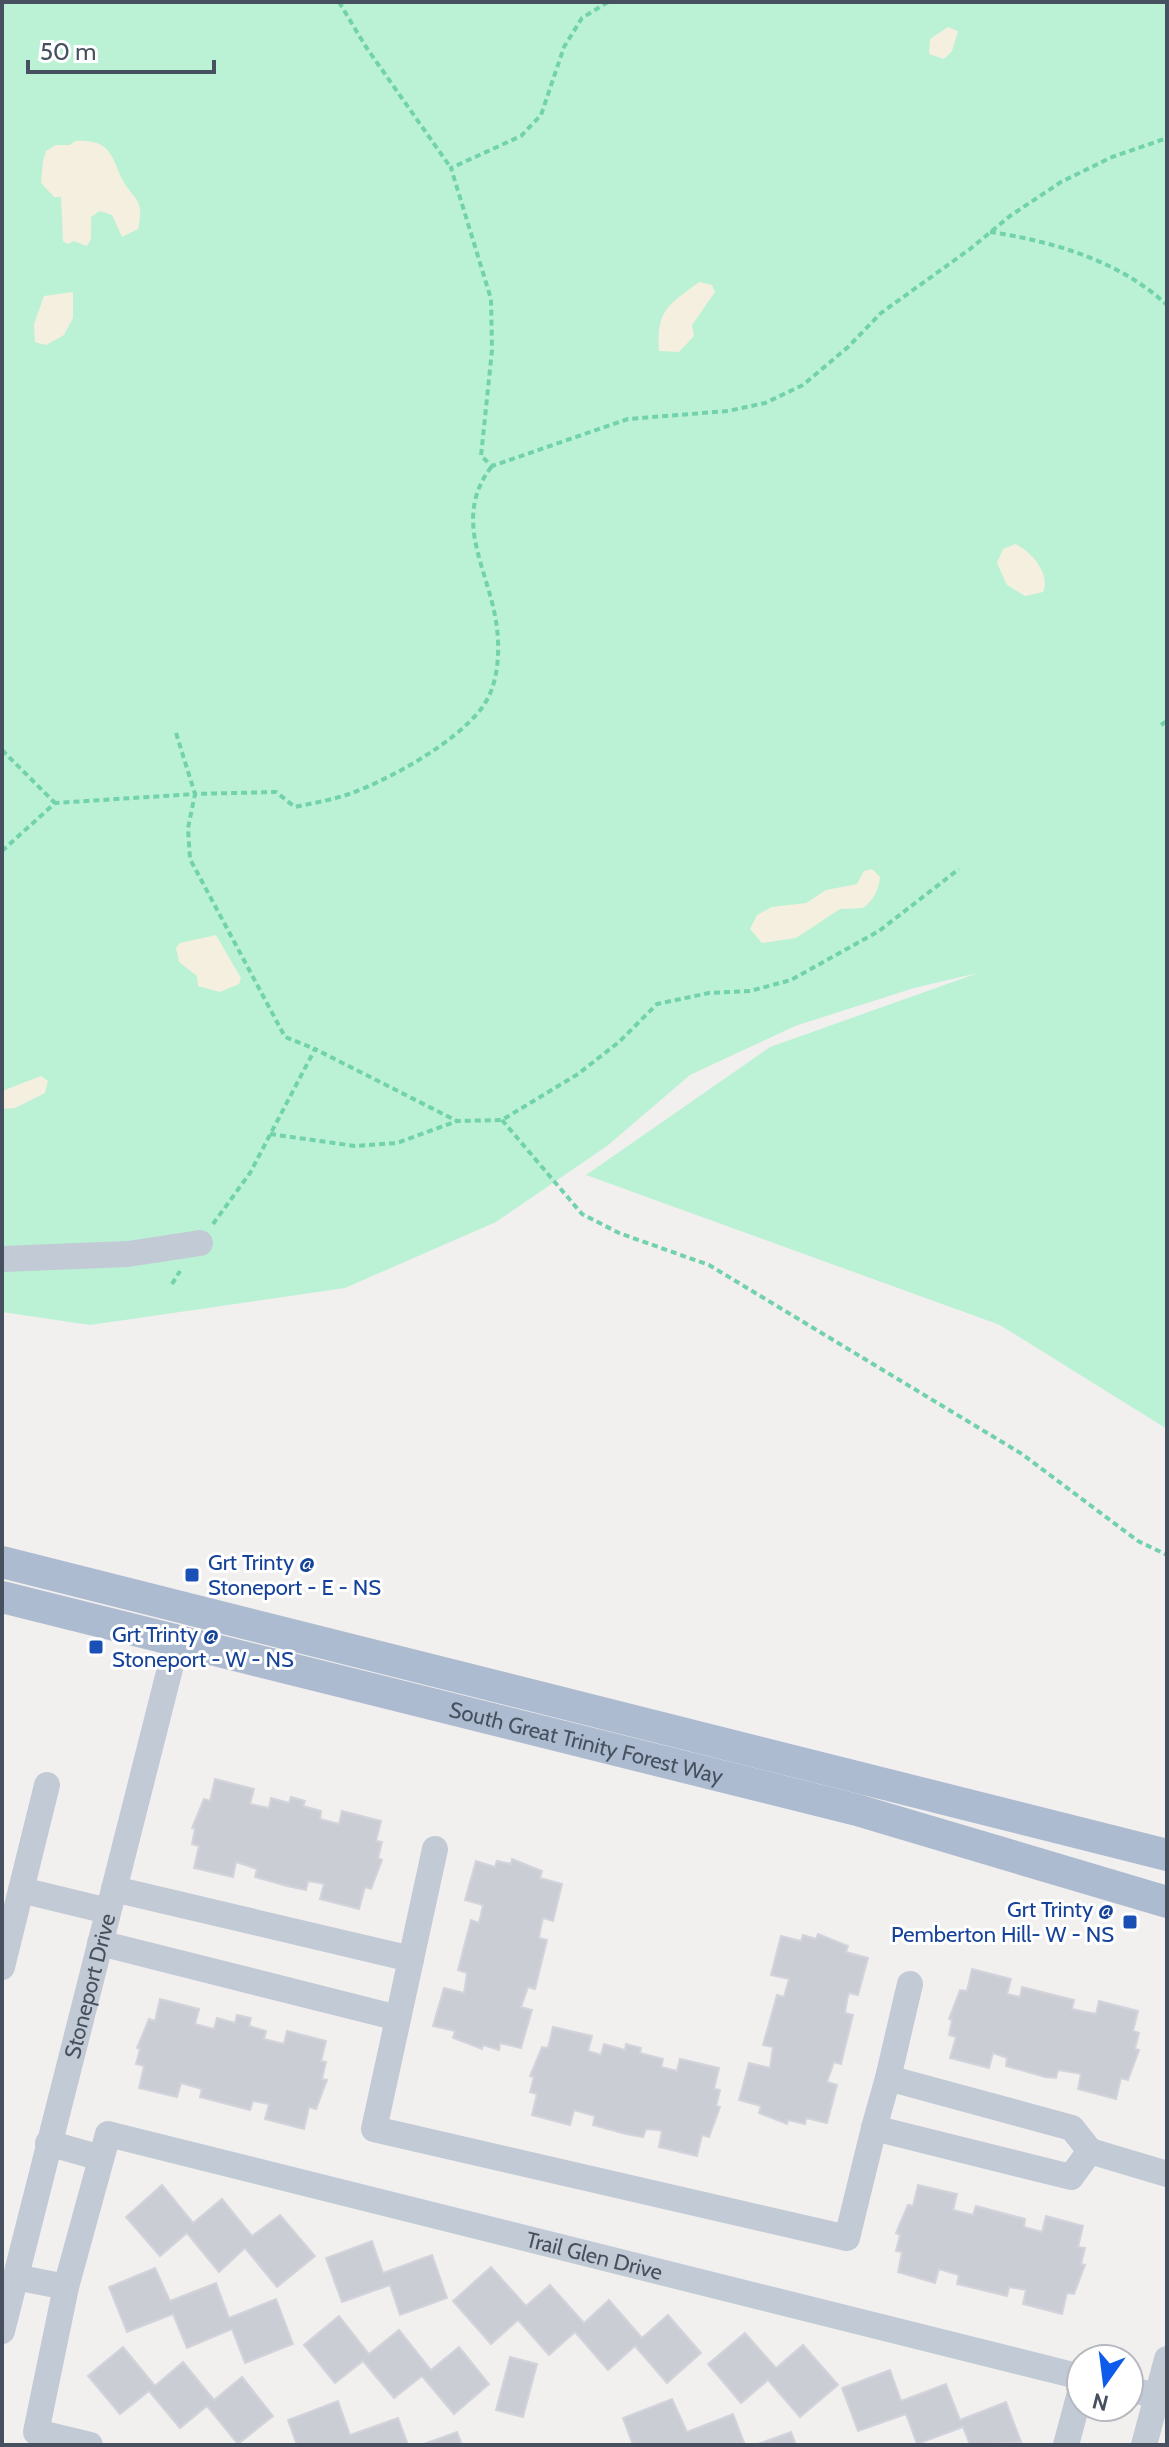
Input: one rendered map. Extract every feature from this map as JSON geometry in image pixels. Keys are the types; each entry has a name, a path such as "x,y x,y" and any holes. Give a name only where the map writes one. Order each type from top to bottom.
{"main road":[{"name":"South Great Trinity Forest Way","path":"2,1562 1167,1855"},
{"name":"South Great Trinity Forest Way","path":"2,1597 857,1810 1167,1902"}],"street":[{"path":"2,1259 128,1254 200,1243"},
{"name":"Stoneport Drive","path":"2,2331 15,2277 11,2248 48,2143 177,1641"},
{"path":"2,1967 47,1785"},
{"path":"435,1849 374,2129 847,2238 910,1984"},
{"path":"21,1890 111,1900 411,1959"},
{"path":"100,1943 398,2018"},
{"path":"888,2078 1072,2128 1090,2151 1167,2174"},
{"path":"874,2128 1071,2177 1090,2151"},
{"name":"Trail Glen Drive","path":"48,2143 104,2146 1065,2373"},
{"path":"90,2445 36,2432 66,2287 104,2146"},
{"path":"15,2277 66,2287"},
{"path":"1144,2445 1167,2361"},
{"path":"1145,2393 1157,2396"},
{"path":"1066,2445 1072,2423"}],"path":[{"path":"339,2 366,47 451,168 491,299 492,350 481,456 492,466"},
{"path":"451,168 521,136 531,126 541,115 564,47 582,18 608,2"},
{"path":"2,851 55,803 276,792 295,807 348,794 393,773 440,745 481,709 498,673 497,629 471,530 474,504 492,466 628,419 728,411 765,403 803,385 881,313 1061,182 1112,157 1167,138"},
{"path":"990,232 1074,251 1151,290 1167,305"},
{"path":"1161,725 1167,721"},
{"path":"176,733 195,794 188,828 190,859 285,1037 457,1121"},
{"path":"2,750 55,803"},
{"path":"270,1134 355,1146 397,1143 457,1121 502,1120 578,1074 619,1042 657,1004 709,993 750,991 791,980 879,931 959,869"},
{"path":"172,1284 250,1173 315,1049"},
{"path":"502,1120 582,1214 619,1233 709,1265 1022,1454 1138,1541 1167,1555"}],"green space":[{"path":"2,2 1167,2 1167,1429 1000,1325 586,1175 770,1047 978,973 914,988 795,1026 690,1075 607,1146 496,1222 345,1288 90,1325 2,1312"}],"sand":[{"path":"948,27 958,31 952,51 944,59 929,54 930,39"},
{"path":"75,141 95,142 107,149 139,205 138,229 122,237 112,215 100,211 91,217 91,239 87,246 63,241 61,197 54,197 41,183 43,161 46,151 56,145 70,145"},
{"path":"699,282 712,285 715,292 692,325 694,336 679,352 659,351 662,317 672,303"},
{"path":"73,292 73,318 64,335 46,345 35,342 34,324 44,296"},
{"path":"1015,544 1038,564 1044,578 1043,592 1025,596 1007,585 997,563 1003,549"},
{"path":"872,869 880,877 877,891 863,908 840,909 796,938 762,943 750,929 757,915 772,907 806,903 826,890 857,884 864,871"},
{"path":"216,935 241,978 239,984 220,992 198,986 197,976 179,962 176,948 180,943"},
{"path":"41,1076 48,1081 45,1093 15,1108 2,1109 2,1091"}],"building":[{"path":"215,1779 254,1789 250,1804 269,1808 271,1798 289,1803 291,1797 305,1801 303,1806 321,1811 320,1819 339,1824 342,1811 381,1821 376,1841 382,1842 378,1858 382,1860 371,1889 365,1887 359,1909 320,1899 324,1884 308,1881 306,1890 287,1886 255,1877 257,1869 236,1862 233,1877 194,1868 199,1846 192,1844 195,1829 192,1828 204,1799 210,1801"},
{"path":"512,1859 542,1871 540,1878 562,1884 553,1921 543,1918 541,1926 539,1938 547,1940 535,1989 528,1987 521,2007 532,2010 521,2048 500,2043 499,2050 483,2045 482,2049 453,2038 455,2031 433,2026 444,1988 464,1993 467,1973 458,1970 471,1920 479,1923 483,1905 465,1900 476,1861 495,1867 497,1861 511,1864"},
{"path":"818,1934 848,1946 846,1952 868,1958 858,1995 849,1993 847,2000 845,2013 853,2015 841,2064 834,2062 827,2082 837,2085 827,2123 806,2118 805,2124 788,2120 787,2124 759,2113 761,2106 739,2100 749,2063 770,2068 773,2047 763,2045 777,1995 784,1997 789,1979 771,1975 781,1936 801,1941 803,1935 816,1939"},
{"path":"972,1969 1011,1979 1007,1994 1020,1997 1022,1987 1074,2000 1072,2009 1096,2014 1099,2001 1138,2011 1133,2031 1139,2033 1135,2049 1139,2050 1128,2080 1121,2078 1116,2099 1078,2089 1081,2074 1077,2073 1058,2070 1056,2078 1045,2077 1006,2066 1007,2058 993,2053 989,2068 950,2058 956,2037 949,2035 952,2020 949,2019 960,1990 967,1991"},
{"path":"160,1999 199,2009 195,2024 214,2029 217,2018 235,2023 237,2015 251,2018 249,2026 266,2031 264,2039 284,2044 287,2031 326,2041 321,2061 326,2062 322,2079 327,2080 316,2109 309,2107 304,2129 265,2119 269,2104 253,2101 250,2110 200,2097 202,2089 181,2083 177,2097 139,2088 144,2066 136,2064 140,2049 137,2048 149,2019 155,2021"},
{"path":"553,2027 592,2036 588,2051 601,2055 604,2044 625,2050 626,2044 641,2048 640,2053 663,2059 661,2067 677,2071 680,2059 719,2068 714,2089 720,2090 716,2106 720,2107 709,2137 702,2135 697,2156 659,2147 662,2131 658,2130 646,2129 643,2137 626,2134 593,2125 595,2116 574,2110 570,2125 532,2115 537,2094 530,2092 534,2077 530,2076 542,2047 548,2048"},
{"path":"162,2185 193,2223 222,2199 252,2236 280,2215 315,2256 277,2287 245,2248 219,2272 187,2233 160,2256 126,2217"},
{"path":"918,2185 957,2194 953,2210 973,2215 976,2206 1025,2219 1024,2227 1042,2232 1046,2216 1083,2226 1078,2247 1085,2248 1081,2264 1085,2265 1074,2294 1067,2293 1062,2314 1023,2304 1026,2290 1009,2287 1007,2296 957,2284 959,2275 939,2269 935,2283 898,2272 902,2252 896,2251 900,2235 896,2233 908,2205 913,2206"},
{"path":"372,2241 383,2273 432,2255 447,2298 400,2315 390,2285 342,2302 326,2258"},
{"path":"491,2267 526,2306 550,2285 584,2323 609,2300 642,2338 668,2315 701,2353 667,2383 635,2346 608,2370 575,2332 549,2355 518,2320 491,2344 453,2301"},
{"path":"155,2268 170,2301 216,2283 229,2318 276,2299 293,2344 245,2363 232,2329 187,2348 173,2314 127,2332 109,2287"},
{"path":"339,2316 369,2354 399,2330 431,2370 459,2347 489,2384 454,2414 422,2376 394,2398 363,2361 335,2383 304,2345"},
{"path":"745,2333 776,2368 803,2345 838,2385 800,2417 768,2380 741,2403 708,2364"},
{"path":"123,2347 155,2386 183,2362 214,2400 242,2377 273,2416 238,2444 207,2406 180,2428 149,2391 120,2414 88,2376"},
{"path":"510,2357 537,2364 523,2417 496,2410"},
{"path":"890,2370 901,2401 946,2384 960,2420 1006,2402 1021,2442 970,2445 963,2427 917,2444 906,2414 858,2431 842,2388"},
{"path":"672,2399 687,2432 733,2414 745,2445 633,2445 623,2418"},
{"path":"338,2401 350,2435 398,2418 408,2445 297,2445 288,2420"},
{"path":"457,2432 462,2445 421,2445"},
{"path":"791,2432 796,2445 755,2445"}],"place":[{"name":"Grt Trinty @ Stoneport - E - NS","path":"192,1575"},
{"name":"Grt Trinty @ Stoneport - W - NS","path":"96,1647"},
{"name":"Grt Trinty @ Pemberton Hill- W - NS","path":"1130,1922"}]}
